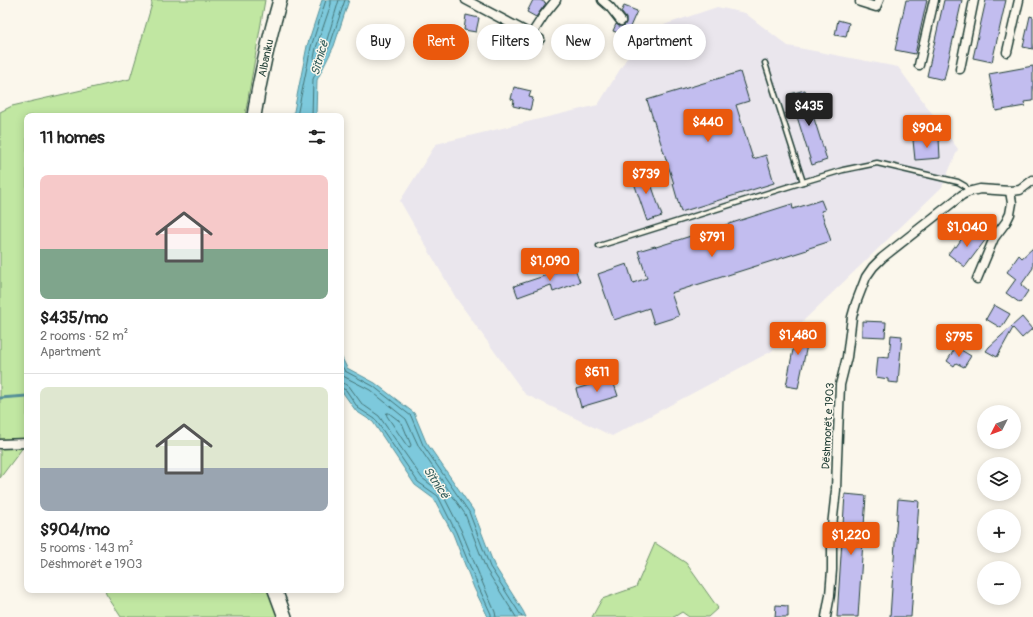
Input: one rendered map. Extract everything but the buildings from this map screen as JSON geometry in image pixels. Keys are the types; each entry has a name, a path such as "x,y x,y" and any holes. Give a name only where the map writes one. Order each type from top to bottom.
{"main road":[{"name":"Albaniku","path":"254,113 272,28 280,0"},
{"path":"276,593 285,617"}],"street":[{"path":"466,0 511,24"},
{"path":"538,24 556,0"},
{"path":"602,0 610,7 621,21"},
{"path":"860,2 876,7 879,0"},
{"path":"920,65 934,0"},
{"path":"960,69 974,0"},
{"path":"1007,52 1019,0"},
{"name":"Dëshmorët e 1903","path":"826,617 832,570 832,526 836,490 840,385 847,358 852,317 866,277 878,262 962,195 980,189 1010,191 1020,190 1033,180"},
{"path":"977,278 994,238 1010,214 1012,203 1010,191"},
{"path":"0,444 24,443"}],"lane":[{"path":"765,63 803,182"},
{"path":"599,246 843,170 877,163 961,183 965,186 968,192"}],"shaded area":[{"path":"717,7 745,13 788,46 898,67 958,149 942,187 772,351 612,436 525,394 456,298 400,201 436,144 598,105 626,60 706,60 706,24 667,24"}],"green space":[{"path":"151,0 265,0 246,113 24,113 24,446 0,478 0,112 12,106 130,79 152,4"},
{"path":"655,543 686,563 718,608 708,617 689,617 682,612 674,617 592,617 602,599 636,587"},
{"path":"271,593 279,617 121,617 106,594"}],"water":[{"name":"Sitnicë","path":"322,0 349,0 334,46 317,80 316,113 294,113 307,46"},
{"name":"Sitnicë","path":"344,362 347,368 375,383 414,413 426,442 473,510 494,565 526,617 488,617 474,588 453,534 434,499 415,485 373,422 356,411 344,394"}],"waterway":[{"path":"0,398 24,396"}]}
